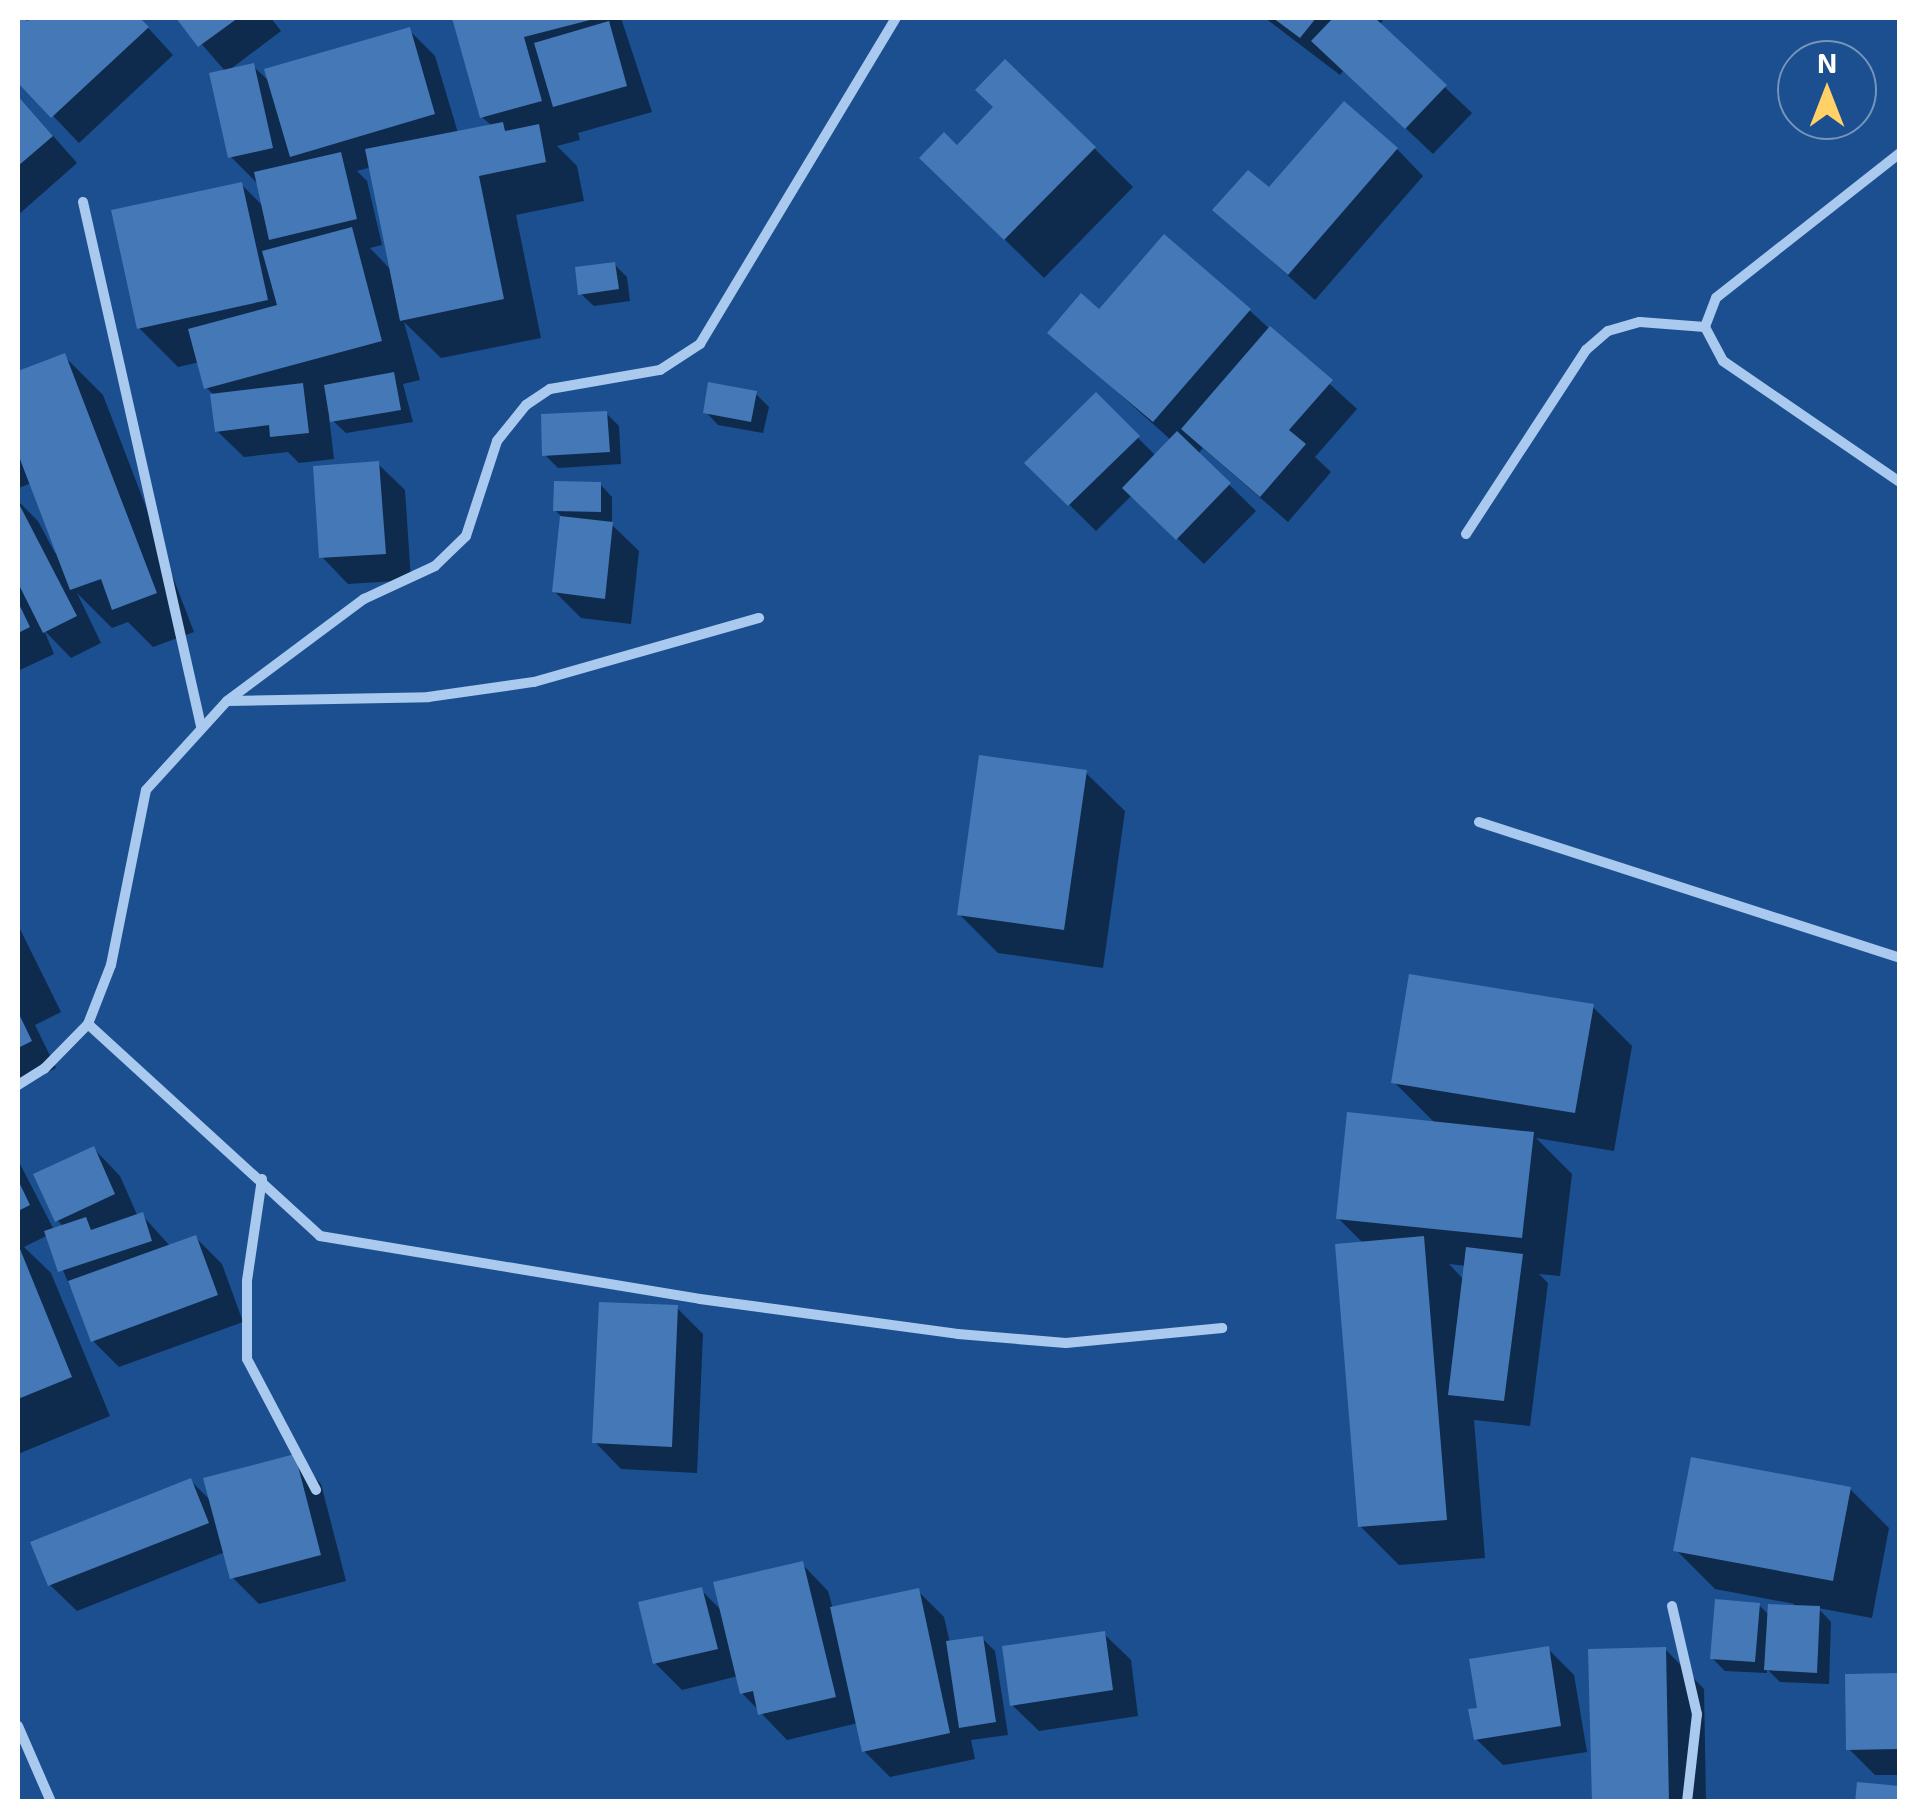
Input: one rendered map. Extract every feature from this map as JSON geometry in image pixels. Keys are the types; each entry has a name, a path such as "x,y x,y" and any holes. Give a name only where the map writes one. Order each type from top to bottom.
{"street":[{"path":"18,1085 44,1069 88,1024 111,965 146,790 227,701 364,598 436,566 466,536 497,441 526,405 550,389 660,370 700,344 896,18"},
{"path":"1900,153 1716,298 1705,327 1723,361 1900,482"},
{"path":"83,202 201,726"},
{"path":"1466,534 1586,350 1608,331 1640,322 1705,327"},
{"path":"227,701 428,697 534,682 759,618"},
{"path":"1480,822 1900,958"},
{"path":"88,1024 320,1236 700,1299 958,1334 1066,1343 1222,1328"},
{"path":"262,1179 247,1282 247,1359 316,1490"},
{"path":"1672,1606 1697,1714 1687,1802"},
{"path":"18,1726 51,1802"}],"building":[{"path":"18,18 140,18 149,27 51,118 18,83"},
{"path":"176,18 238,18 198,47"},
{"path":"452,18 594,19 524,37 542,101 480,118"},
{"path":"1273,18 1316,18 1300,38"},
{"path":"1333,18 1375,18 1447,85 1405,129 1311,41"},
{"path":"609,21 627,86 553,107 534,43"},
{"path":"410,27 435,114 290,157 264,69"},
{"path":"1005,59 1096,147 1004,240 919,158 944,132 957,145 993,107 975,90"},
{"path":"254,63 273,148 228,158 209,73"},
{"path":"18,96 53,136 18,166"},
{"path":"1344,101 1398,148 1288,275 1212,210 1248,170 1269,187"},
{"path":"503,122 505,131 539,124 546,162 479,176 504,299 400,321 365,149"},
{"path":"341,152 357,219 269,240 254,172"},
{"path":"242,182 268,300 137,329 111,210"},
{"path":"352,227 382,341 204,389 188,329 277,305 262,251"},
{"path":"1164,234 1251,309 1153,422 1047,333 1081,293 1099,309"},
{"path":"615,262 619,289 578,295 575,267"},
{"path":"1270,326 1333,380 1289,430 1306,444 1260,497 1181,429"},
{"path":"65,353 157,593 112,610 101,579 70,590 18,454 18,371"},
{"path":"394,372 401,410 330,422 324,385"},
{"path":"708,382 757,391 751,422 703,413"},
{"path":"303,383 309,433 270,437 269,425 215,432 210,394"},
{"path":"1096,392 1140,436 1068,506 1024,463"},
{"path":"607,411 610,452 542,456 541,414"},
{"path":"1177,431 1231,483 1176,540 1122,488"},
{"path":"379,461 386,554 319,558 313,466"},
{"path":"554,481 601,482 601,512 553,511"},
{"path":"18,502 77,616 43,633 18,583"},
{"path":"560,516 613,522 605,599 552,592"},
{"path":"18,602 30,627 18,633"},
{"path":"979,755 1087,770 1064,930 957,915"},
{"path":"1409,974 1594,1004 1575,1113 1391,1083"},
{"path":"18,1012 32,1041 18,1048"},
{"path":"1347,1112 1534,1132 1522,1238 1336,1219"},
{"path":"94,1146 115,1194 55,1222 33,1174"},
{"path":"18,1180 30,1205 18,1211"},
{"path":"143,1212 152,1241 58,1272 44,1231 86,1217 91,1230"},
{"path":"196,1235 218,1295 91,1342 68,1281"},
{"path":"1424,1236 1447,1520 1358,1527 1335,1244"},
{"path":"18,1244 72,1377 18,1399"},
{"path":"1466,1247 1523,1254 1504,1401 1448,1395"},
{"path":"599,1302 678,1305 672,1447 592,1443"},
{"path":"295,1454 321,1555 230,1579 203,1478"},
{"path":"1691,1457 1851,1487 1833,1581 1673,1551"},
{"path":"191,1478 209,1523 48,1586 30,1542"},
{"path":"803,1561 836,1697 758,1715 753,1691 740,1694 713,1582"},
{"path":"702,1587 718,1649 653,1664 638,1602"},
{"path":"919,1588 950,1733 862,1752 830,1607"},
{"path":"1715,1599 1760,1603 1755,1662 1710,1659"},
{"path":"1768,1604 1820,1606 1817,1673 1764,1670"},
{"path":"1105,1631 1113,1690 1010,1706 1002,1646"},
{"path":"983,1636 996,1722 959,1728 946,1641"},
{"path":"1549,1646 1561,1726 1474,1740 1468,1709 1477,1708 1469,1659"},
{"path":"1666,1647 1669,1802 1592,1802 1588,1649"},
{"path":"1900,1673 1900,1749 1846,1750 1845,1674"},
{"path":"1857,1782 1900,1786 1900,1802 1855,1802"}]}
